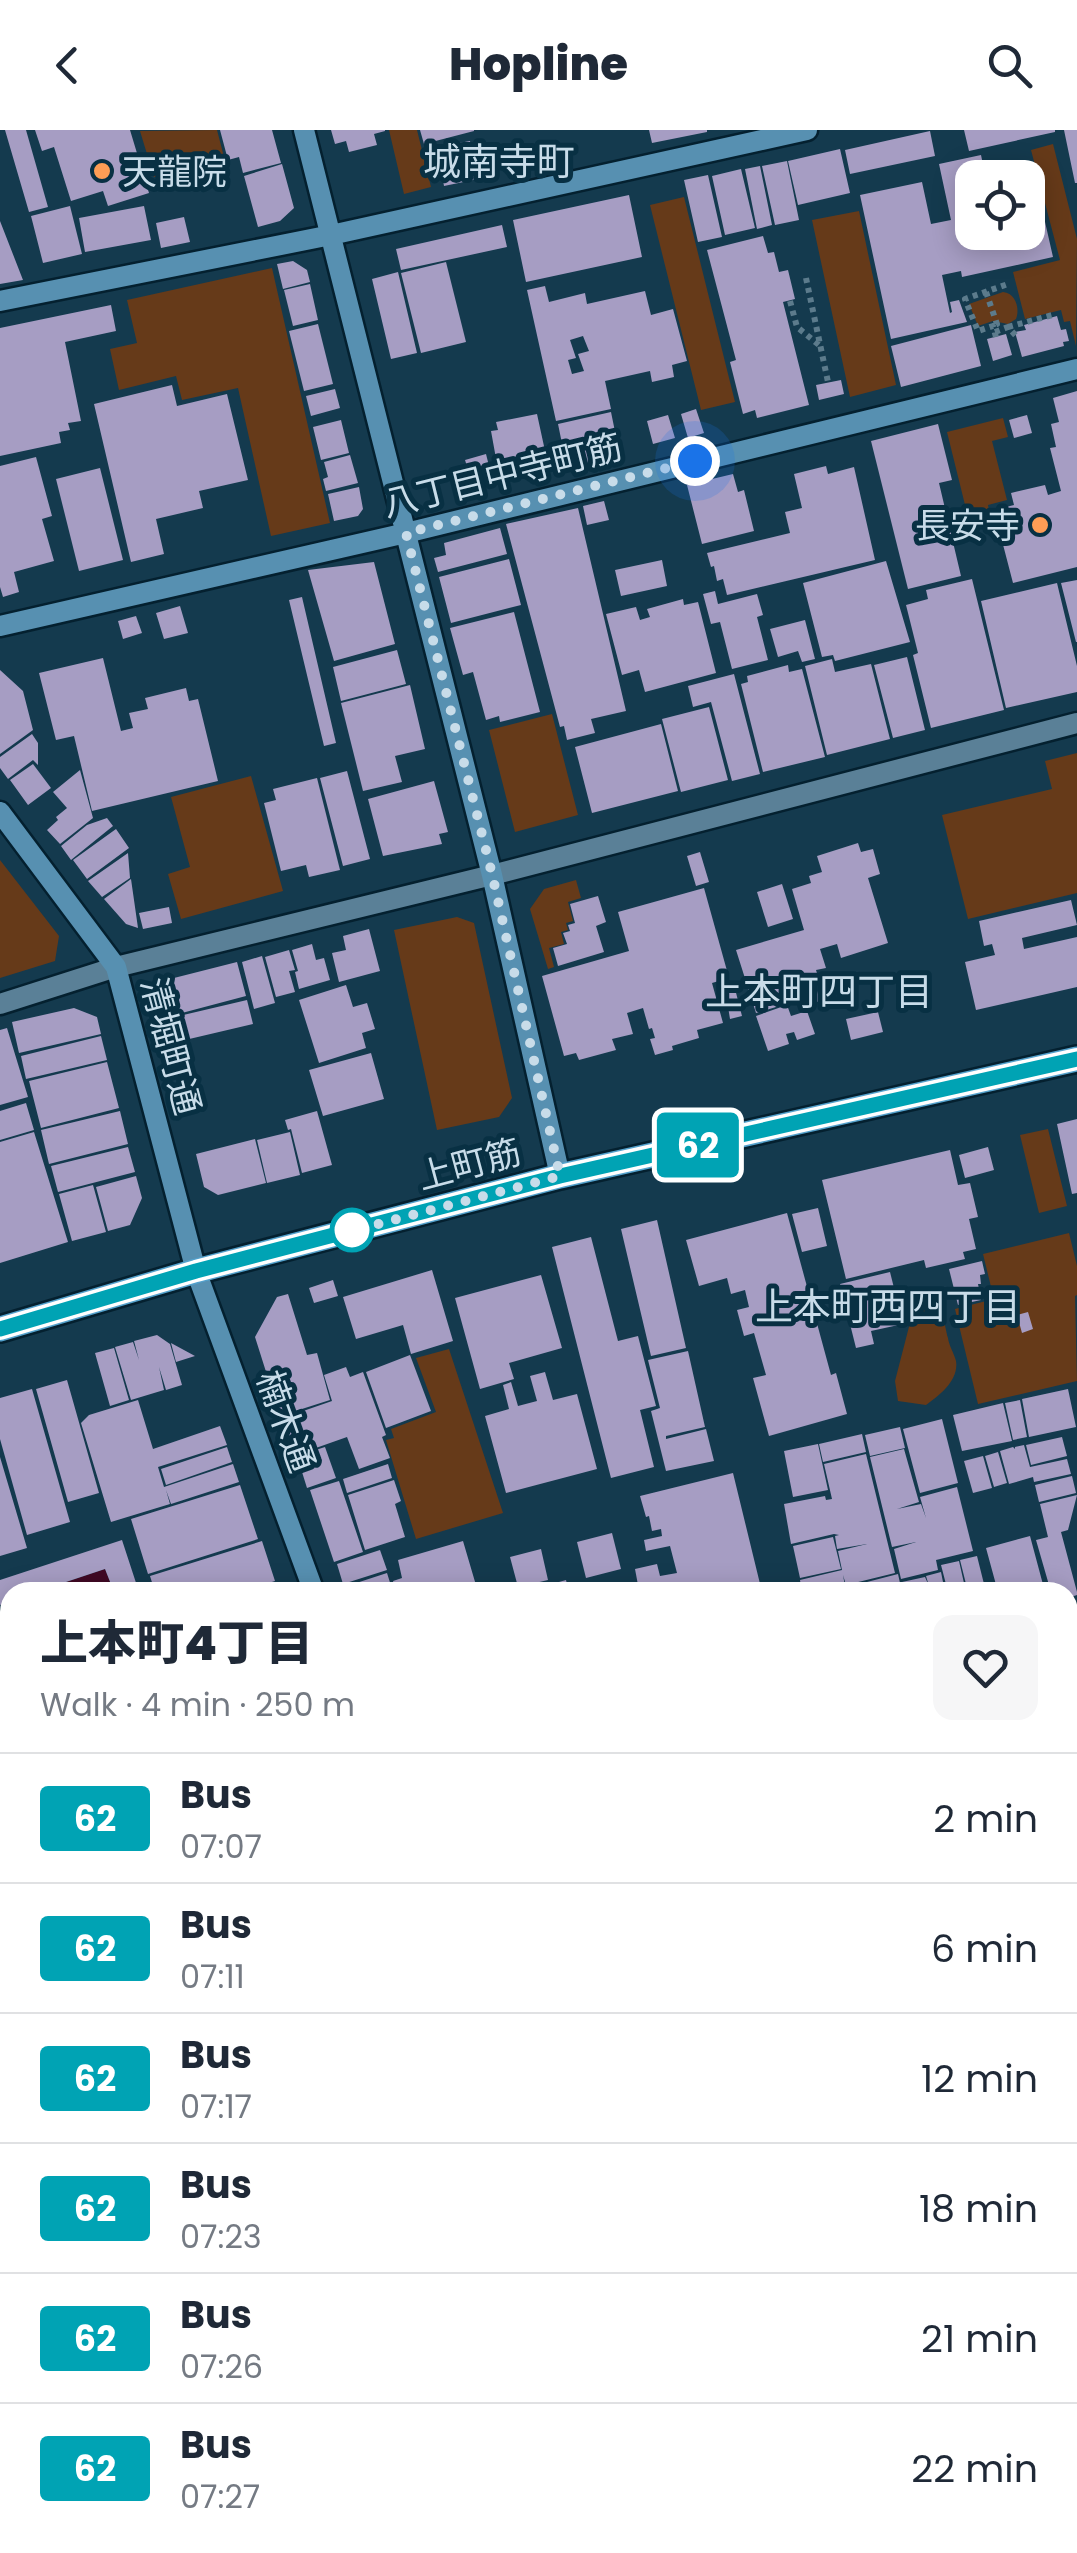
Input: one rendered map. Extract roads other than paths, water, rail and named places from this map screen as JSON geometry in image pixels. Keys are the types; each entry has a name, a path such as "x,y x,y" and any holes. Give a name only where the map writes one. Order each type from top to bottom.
{"main road":[{"name":"上町筋","path":"0,1330 196,1271 560,1176 1077,1058"}],"street":[{"path":"304,130 492,874 560,1176"},
{"path":"0,301 331,235 807,130"},
{"name":"八丁目中寺町筋","path":"0,626 406,533 1077,368"},
{"path":"0,1004 116,967 1077,723"},
{"name":"清堀町通","path":"0,812 116,967 196,1271"},
{"name":"楠木通","path":"196,1271 310,1582"}],"place":[{"name":"天龍院","path":"102,171"},
{"name":"長安寺","path":"1040,525"}],"district":[{"name":"城南寺町","path":"499,161"},
{"name":"上本町四丁目","path":"819,991"},
{"name":"上本町西四丁目","path":"888,1306"}]}
